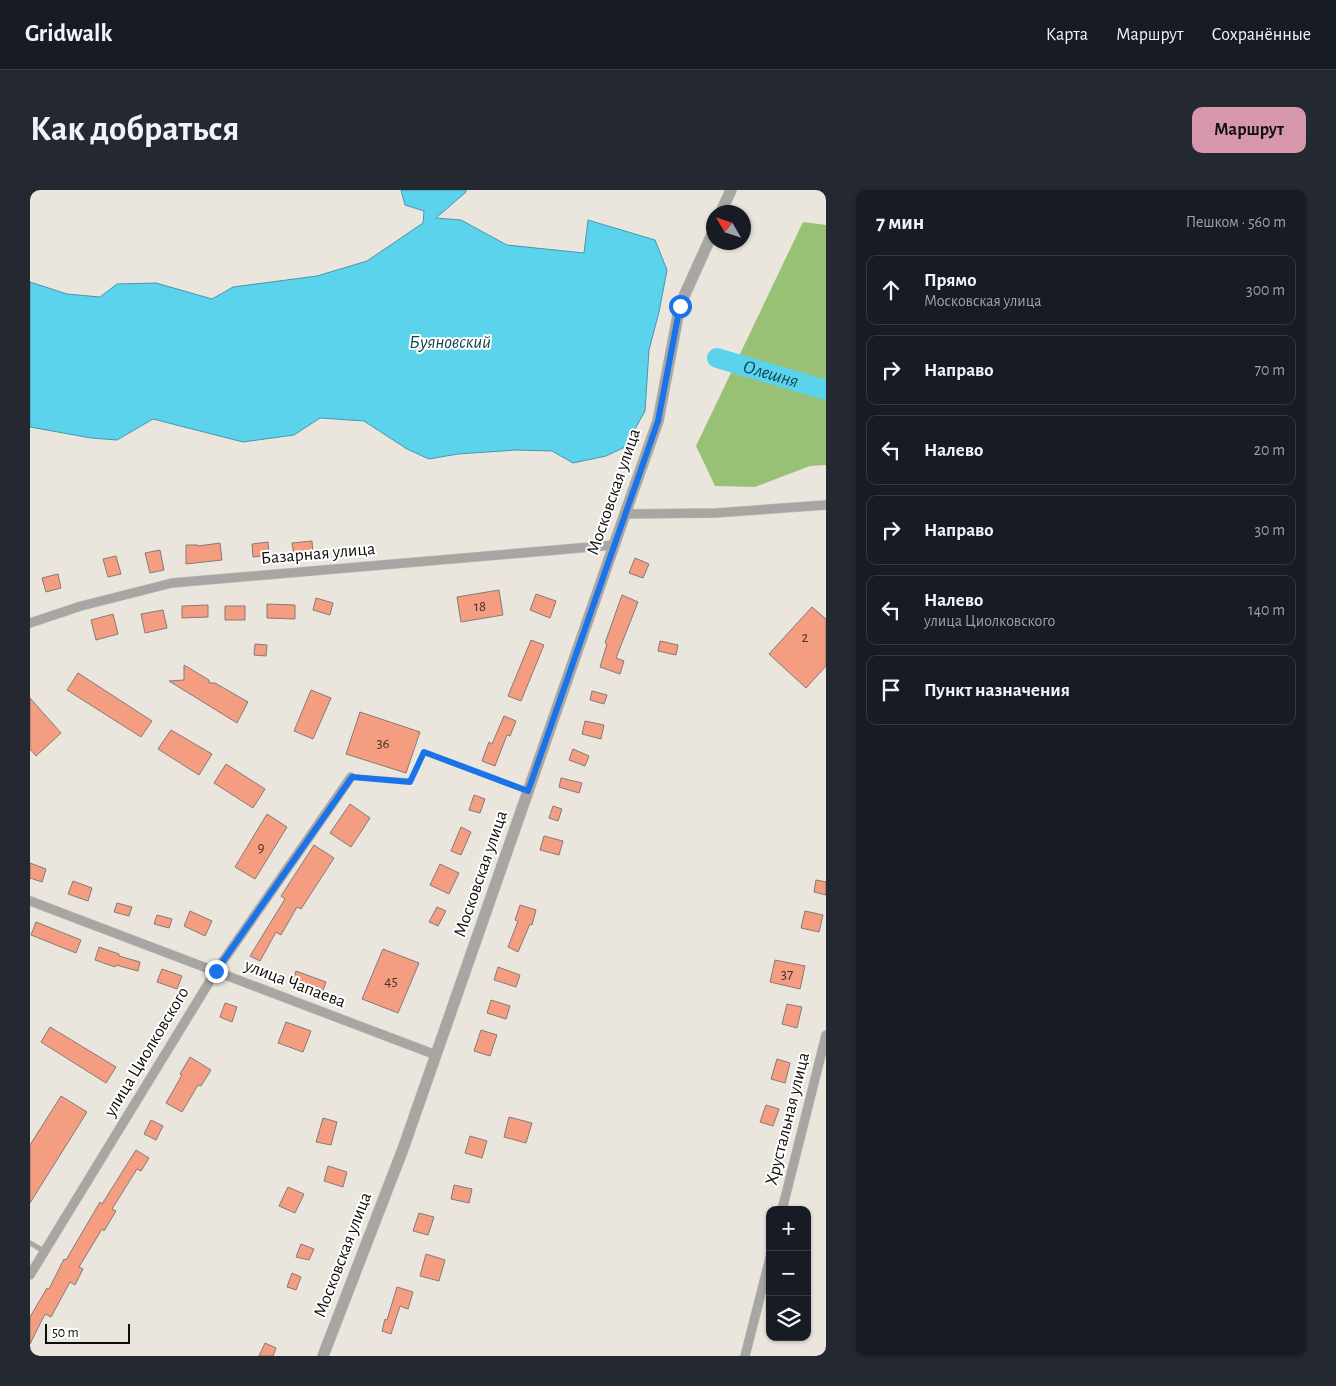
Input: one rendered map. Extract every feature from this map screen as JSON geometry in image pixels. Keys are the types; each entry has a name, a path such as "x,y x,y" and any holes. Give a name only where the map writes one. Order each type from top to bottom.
{"street":[{"path":"724,205 731,190"},
{"name":"Московская улица","path":"322,1356 403,1149 658,421 680,306 706,248"},
{"path":"625,514 715,513 826,505"},
{"name":"Базарная улица","path":"30,622 81,606 172,583 614,545"},
{"name":"улица Циолковского","path":"30,1274 216,971 352,777"},
{"name":"улица Чапаева","path":"30,901 436,1055"},
{"name":"Хрустальная улица","path":"783,1206 826,1035"},
{"path":"745,1356 766,1274"}],"lane":[{"path":"352,777 410,782 424,752 528,791"},
{"path":"30,1243 44,1251"}],"green space":[{"path":"803,222 826,225 826,465 810,466 755,487 715,486 696,446"}],"water":[{"name":"Буяновский","path":"401,190 466,190 436,218 461,220 507,245 584,253 588,220 655,240 667,270 649,350 645,411 625,447 606,456 573,463 552,451 516,450 458,454 429,459 407,449 364,421 320,418 294,435 243,442 153,419 117,440 91,438 30,427 30,282 67,294 100,297 117,284 156,283 212,299 233,287 317,276 367,261 423,223 424,211 405,205"}],"building":[{"path":"312,541 313,553 294,555 292,543"},
{"path":"268,542 269,555 253,557 252,544"},
{"path":"220,543 222,560 186,564 186,545 198,546"},
{"path":"160,550 164,570 150,573 145,553"},
{"path":"116,556 121,574 108,577 103,559"},
{"path":"635,558 649,564 643,578 629,573"},
{"path":"58,574 61,588 46,592 42,578"},
{"path":"499,590 503,615 461,622 457,597"},
{"path":"536,594 556,601 550,618 530,610"},
{"path":"622,595 638,602 616,658 624,661 620,674 600,667 607,644 605,643"},
{"path":"316,598 333,603 330,615 313,610"},
{"path":"267,604 295,605 295,619 267,618"},
{"path":"208,605 208,617 182,618 182,606"},
{"path":"225,606 245,606 245,620 225,620"},
{"path":"812,607 826,619 826,666 806,688 769,654"},
{"path":"163,610 167,628 145,633 141,614"},
{"path":"113,614 118,634 96,640 91,620"},
{"path":"531,640 544,645 521,701 508,696"},
{"path":"660,641 678,645 676,655 658,651"},
{"path":"255,644 267,645 266,656 254,655"},
{"path":"184,665 209,680 209,683 215,683 248,702 237,723 169,681 184,680"},
{"path":"78,673 152,721 141,737 67,690"},
{"path":"311,690 331,698 313,739 294,731"},
{"path":"592,691 607,695 604,704 590,700"},
{"path":"30,698 61,733 36,756 30,749"},
{"path":"360,712 420,732 406,773 346,754"},
{"path":"504,716 516,721 510,736 507,735 495,766 482,761 489,742 492,744"},
{"path":"585,721 604,725 601,739 582,734"},
{"path":"171,730 212,754 199,775 158,749"},
{"path":"573,749 589,756 585,766 569,760"},
{"path":"226,764 265,789 253,808 214,783"},
{"path":"561,778 582,783 579,793 559,787"},
{"path":"474,795 485,799 480,813 469,810"},
{"path":"350,804 370,818 351,847 330,833"},
{"path":"553,806 562,809 558,821 549,818"},
{"path":"267,814 287,827 255,879 235,867"},
{"path":"461,827 471,832 461,855 451,851"},
{"path":"544,836 563,841 559,855 540,850"},
{"path":"314,845 334,858 301,909 297,907 281,935 276,932 260,961 250,956 285,899 281,896"},
{"path":"30,863 46,869 42,882 30,878"},
{"path":"440,864 459,873 449,894 430,885"},
{"path":"816,880 826,882 826,895 814,892"},
{"path":"73,881 92,888 88,901 68,894"},
{"path":"117,903 132,907 129,916 114,912"},
{"path":"520,905 536,910 532,925 530,924 518,952 508,947 518,921 515,920"},
{"path":"437,907 446,911 438,926 429,922"},
{"path":"190,911 212,921 205,936 184,926"},
{"path":"805,911 823,915 819,932 801,928"},
{"path":"157,915 172,919 169,928 154,924"},
{"path":"36,922 81,940 76,953 31,935"},
{"path":"99,947 119,954 119,956 140,962 138,971 116,965 115,967 95,960"},
{"path":"383,949 419,963 398,1013 362,999"},
{"path":"775,960 805,966 800,989 770,982"},
{"path":"498,967 520,975 516,987 494,980"},
{"path":"162,969 182,976 177,989 157,982"},
{"path":"296,971 326,982 322,993 292,983"},
{"path":"491,1000 510,1006 506,1019 487,1013"},
{"path":"225,1003 237,1007 232,1022 220,1017"},
{"path":"787,1004 802,1007 797,1028 782,1024"},
{"path":"286,1022 311,1031 303,1052 278,1043"},
{"path":"50,1027 116,1067 106,1083 41,1042"},
{"path":"481,1030 497,1035 490,1056 474,1051"},
{"path":"190,1057 211,1070 201,1086 198,1085 182,1112 166,1103"},
{"path":"777,1059 790,1063 785,1083 771,1079"},
{"path":"61,1096 87,1112 30,1203 30,1145"},
{"path":"766,1105 779,1109 773,1126 760,1122"},
{"path":"509,1117 532,1123 526,1143 504,1137"},
{"path":"323,1118 337,1122 331,1145 316,1142"},
{"path":"151,1120 163,1126 156,1140 144,1134"},
{"path":"470,1136 487,1141 482,1158 465,1153"},
{"path":"136,1150 149,1158 141,1171 137,1169 112,1209 116,1211 104,1231 102,1229 79,1267 83,1269 75,1285 70,1282 51,1317 45,1314 30,1344 30,1317 47,1288 49,1289 64,1259 66,1260 100,1202 102,1204"},
{"path":"328,1166 347,1172 343,1187 324,1181"},
{"path":"454,1185 472,1189 469,1203 451,1199"},
{"path":"288,1187 304,1194 295,1213 279,1206"},
{"path":"419,1213 434,1217 428,1235 413,1231"},
{"path":"301,1244 314,1249 309,1260 296,1257"},
{"path":"426,1254 445,1260 439,1281 420,1276"},
{"path":"292,1273 301,1277 296,1290 287,1287"},
{"path":"397,1287 413,1292 408,1309 400,1306 391,1334 382,1331"},
{"path":"265,1343 276,1348 273,1356 259,1356"}],"waterway":[{"name":"Олешня","path":"717,358 826,390"}],"route":[{"path":"216,971 352,777 410,782 424,752 528,791 658,421 680,306"}]}
